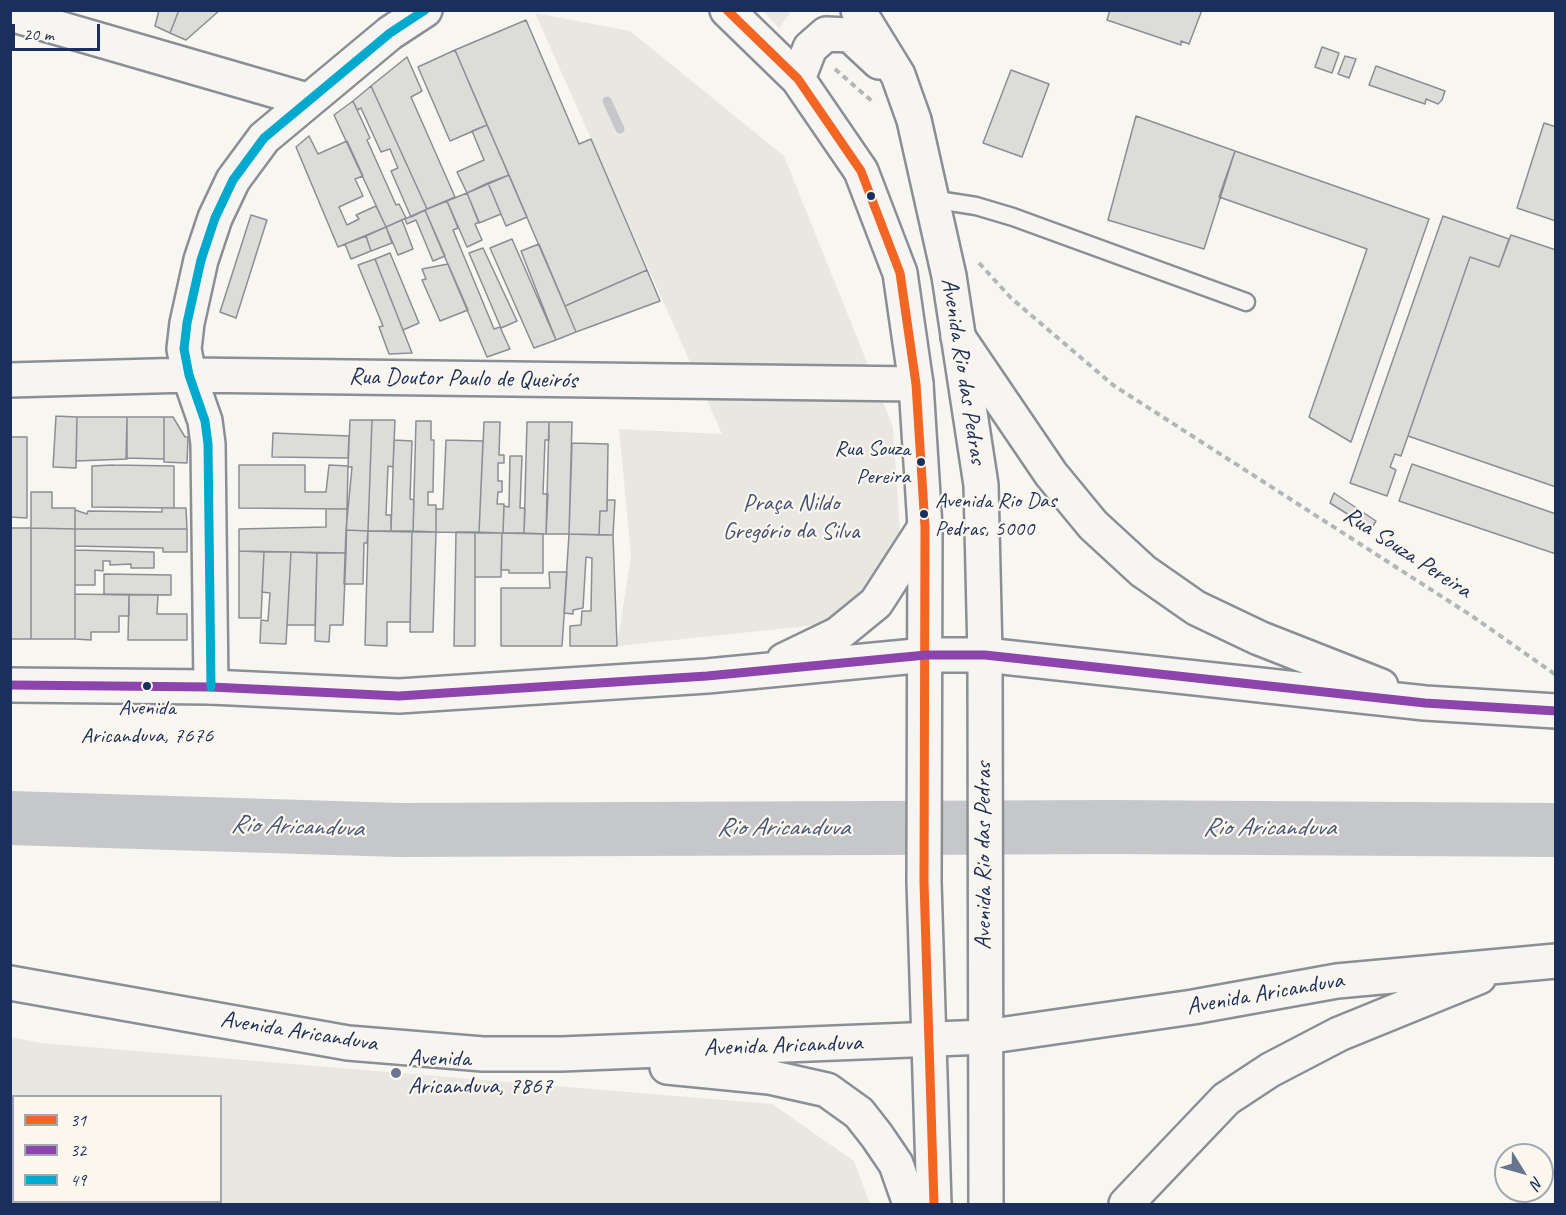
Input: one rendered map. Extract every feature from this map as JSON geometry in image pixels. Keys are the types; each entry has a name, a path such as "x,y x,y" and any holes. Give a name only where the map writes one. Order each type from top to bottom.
{"main road":[{"path":"211,687 208,444 205,421 189,375 184,349 186,323 201,260 215,218 233,180 264,138 390,33 425,10"},
{"name":"Avenida Rio das Pedras","path":"727,10 798,79 861,171 900,273 916,384 925,527 924,882 933,1204"},
{"name":"Avenida Rio das Pedras","path":"858,10 899,79 914,120 949,276 981,485 985,656 986,1204"},
{"path":"885,10 899,79"},
{"path":"10,14 307,100"},
{"path":"798,79 810,48 826,34 850,35 899,79"},
{"path":"958,337 1051,474 1093,525 1143,571 1196,608 1258,638 1425,703"},
{"name":"Rua Doutor Paulo de Queirós","path":"10,380 189,375 916,384"},
{"path":"760,671 823,642 854,622 876,603 925,527"},
{"path":"10,685 211,687 399,696 760,671 926,655 985,656 1425,703 1556,711"},
{"name":"Avenida Aricanduva","path":"10,983 348,1043 483,1053 561,1054 985,1037 1193,1006 1337,981 1556,961"},
{"path":"1126,1204 1226,1100 1270,1070 1339,1034 1510,964"},
{"path":"561,1054 769,1077 827,1090 859,1113 877,1136 896,1164 910,1204"}],"lane":[{"path":"931,199 976,206 1024,220 1246,302"}],"path":[{"path":"810,48 878,107"},
{"name":"Rua Souza Pereira","path":"972,255 1011,298 1113,385 1472,616 1556,675"}],"green space":[{"path":"763,11 789,11 790,13 779,28"},
{"name":"Praça Nildo Gregório da Silva","path":"535,13 630,31 784,156 893,427 901,547 872,594 836,623 617,646 631,556 619,429 722,434"},
{"path":"11,1037 41,1043 772,1104 854,1161 870,1204 11,1204"}],"building":[{"path":"159,10 179,10 170,33 155,26"},
{"path":"179,10 220,10 186,40 170,33"},
{"path":"1110,10 1202,10 1189,44 1181,41 1181,45 1107,20"},
{"path":"526,20 579,144 591,139 647,270 565,306 455,50"},
{"path":"1322,47 1339,53 1332,73 1315,67"},
{"path":"455,50 487,125 450,141 418,67"},
{"path":"1345,56 1356,59 1349,78 1338,74"},
{"path":"407,57 422,91 411,97 455,197 427,209 371,86"},
{"path":"1376,66 1445,91 1442,100 1438,104 1426,99 1425,104 1369,85"},
{"path":"1011,70 1049,84 1022,157 983,143"},
{"path":"371,86 427,209 411,217 391,171 398,168 390,149 381,152 361,108 357,110 353,101"},
{"path":"353,101 370,138 367,140 396,205 399,204 406,218 386,227 334,115"},
{"path":"1136,116 1235,151 1204,249 1108,220"},
{"path":"1544,123 1556,127 1556,221 1517,208"},
{"path":"487,125 509,175 467,193 457,172 484,160 472,131"},
{"path":"309,136 318,154 347,141 363,176 355,179 363,196 339,207 347,225 359,219 356,215 376,206 386,227 338,247 296,147"},
{"path":"1235,151 1429,219 1351,442 1309,417 1367,249 1219,197"},
{"path":"509,175 527,217 506,226 488,183"},
{"path":"488,183 501,214 479,223 467,193"},
{"path":"467,193 479,222 475,224 482,240 467,247 447,201"},
{"path":"447,201 458,228 453,230 494,329 500,327 510,349 487,357 425,210"},
{"path":"425,210 445,256 433,261 416,220 407,224 405,219"},
{"path":"251,215 267,220 236,318 220,312"},
{"path":"1443,216 1509,239 1499,267 1470,257 1401,456 1395,454 1390,467 1396,470 1387,496 1350,483"},
{"path":"402,220 413,249 398,255 386,227"},
{"path":"386,227 392,243 371,251 366,236"},
{"path":"1511,235 1556,250 1556,487 1408,436 1470,257 1499,267"},
{"path":"366,236 371,251 351,259 345,244"},
{"path":"512,239 556,340 534,348 490,248"},
{"path":"539,244 576,332 556,340 521,251"},
{"path":"483,248 517,321 501,328 469,253"},
{"path":"390,253 419,323 403,330 375,259"},
{"path":"375,259 412,353 389,354 379,327 383,326 358,265"},
{"path":"448,264 468,310 440,321 422,280 426,279 422,269"},
{"path":"647,270 660,301 576,332 565,306"},
{"path":"56,416 77,417 76,468 53,467"},
{"path":"77,417 127,417 127,459 76,461"},
{"path":"127,417 164,417 164,459 126,458"},
{"path":"164,417 173,417 185,437 188,437 187,463 164,462"},
{"path":"350,420 372,420 368,531 346,530 352,467 348,467"},
{"path":"372,420 395,420 393,467 388,466 386,515 391,515 391,531 368,531"},
{"path":"416,421 431,421 431,440 434,440 433,492 428,492 428,505 436,505 436,532 413,531"},
{"path":"484,422 500,422 499,455 504,455 504,463 498,463 498,481 502,481 502,492 498,492 497,504 504,504 503,533 479,533"},
{"path":"527,422 549,422 549,440 545,440 543,494 548,494 546,534 524,533"},
{"path":"549,422 572,422 569,534 546,534"},
{"path":"273,433 349,436 348,458 272,457"},
{"path":"10,437 27,437 27,518 10,517"},
{"path":"394,440 412,441 410,499 414,500 413,531 391,531"},
{"path":"446,440 483,441 479,533 436,532 436,509 443,509"},
{"path":"572,443 608,444 607,511 600,511 599,535 569,534"},
{"path":"510,456 522,456 520,508 525,508 524,533 503,533 504,506 509,507"},
{"path":"1412,464 1556,514 1556,554 1399,501"},
{"path":"239,465 305,465 305,492 326,492 329,465 348,466 347,509 239,508"},
{"path":"92,466 174,466 174,508 92,507"},
{"path":"31,492 52,492 52,508 75,508 75,529 31,528"},
{"path":"1334,493 1376,521 1371,529 1330,503"},
{"path":"607,500 615,500 613,535 599,535 600,511 607,511"},
{"path":"162,508 186,508 187,529 75,529 75,510 87,514 88,511 162,512"},
{"path":"326,509 347,509 346,553 239,551 239,529 326,527"},
{"path":"10,528 31,528 31,639 10,639"},
{"path":"31,528 75,529 75,639 31,639"},
{"path":"75,529 187,529 187,552 163,552 163,548 75,546"},
{"path":"346,530 368,531 367,543 364,543 363,584 344,584"},
{"path":"368,531 412,532 410,622 387,622 387,646 365,645"},
{"path":"412,532 436,532 433,632 410,632"},
{"path":"456,532 475,532 475,646 454,646"},
{"path":"475,532 502,533 501,577 475,577"},
{"path":"502,533 543,534 543,573 509,573 509,570 501,570"},
{"path":"569,534 613,535 617,646 570,646 570,626 581,625 582,611 591,611 592,558 586,557 583,608 573,610 573,614 564,613"},
{"path":"75,550 154,552 154,568 131,568 131,564 110,565 110,561 103,561 103,571 95,570 95,585 75,585"},
{"path":"239,551 264,552 261,618 239,618"},
{"path":"264,552 291,552 286,644 260,643 261,620 268,621 270,593 262,592"},
{"path":"291,552 317,553 315,625 287,625"},
{"path":"317,553 346,553 343,625 330,625 329,642 315,641"},
{"path":"549,572 567,572 562,646 501,646 501,588 550,588"},
{"path":"104,574 171,575 171,595 104,594"},
{"path":"75,594 129,595 129,616 119,616 119,632 91,632 91,640 75,639"},
{"path":"129,595 158,595 157,614 187,614 187,640 128,640"}],"waterway":[{"path":"607,101 620,129"},
{"name":"Rio Aricanduva","path":"10,818 399,830 1113,827 1556,830"}],"transit line":[{"name":"49","path":"211,687 208,444 205,421 189,375 184,349 187,323 201,260 215,218 233,180 264,138 390,33 425,10"},
{"name":"31","path":"727,10 798,79 861,171 900,273 916,384 925,527 924,882 934,1204"},
{"name":"32","path":"10,685 211,687 399,696 707,676 926,655 985,655 1425,703 1556,711"}],"place":[{"name":"Rua Souza Pereira","path":"921,462"},
{"name":"Avenida Rio Das Pedras, 5000","path":"924,514"},
{"name":"Avenida Aricanduva, 7676","path":"147,686"},
{"name":"Avenida Aricanduva, 7867","path":"396,1073"}]}
